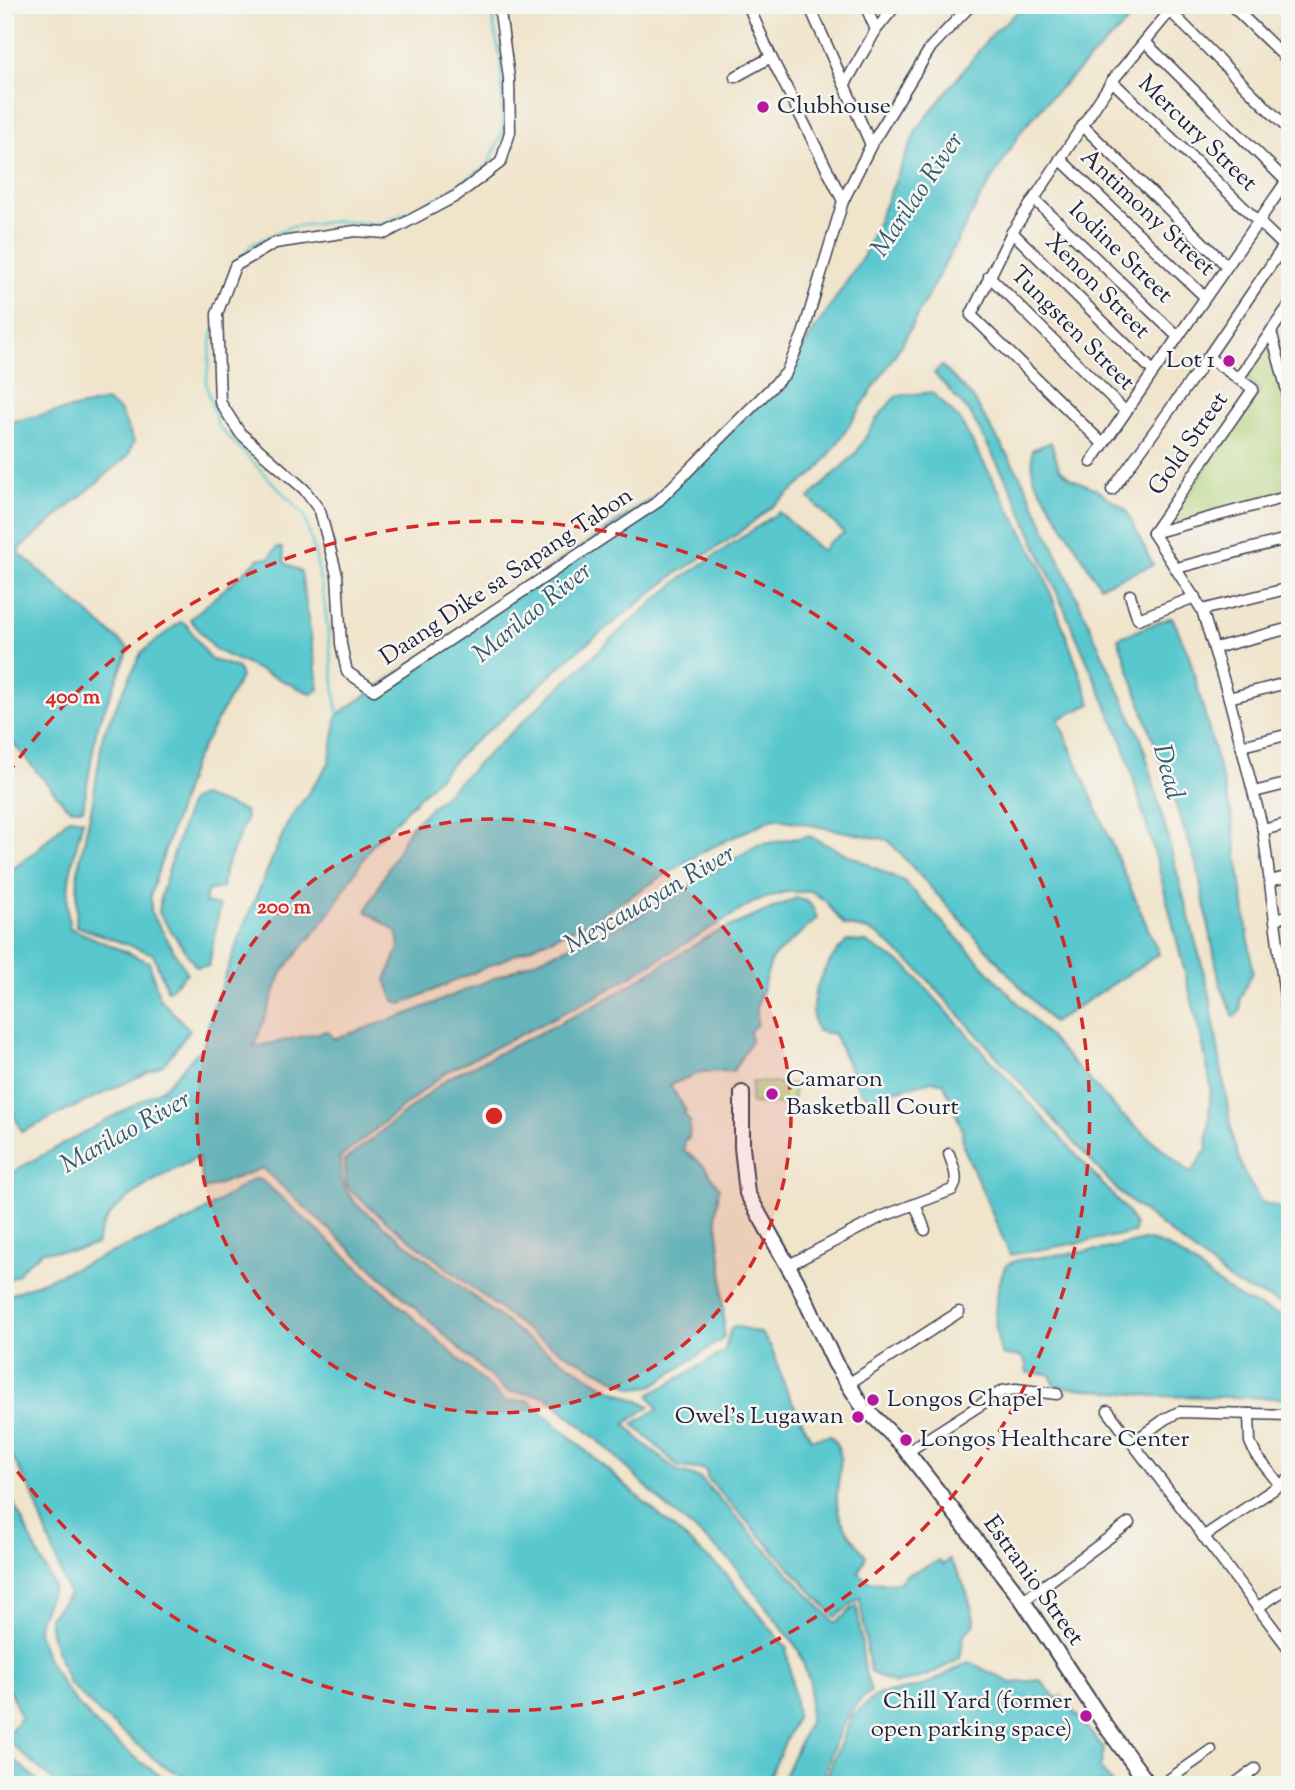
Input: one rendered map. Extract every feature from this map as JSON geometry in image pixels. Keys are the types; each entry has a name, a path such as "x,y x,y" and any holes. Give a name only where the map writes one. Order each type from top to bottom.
{"street":[{"name":"Daang Dike sa Sapang Tabon","path":"499,5 509,78 510,119 510,132 501,162 456,195 386,233 355,231 275,243 235,266 217,314 220,402 240,433 304,489 320,511 337,575 341,644 346,672 374,690 656,503 786,373 803,334 843,201"},
{"path":"748,5 843,201"},
{"path":"809,5 871,145"},
{"path":"865,5 876,30"},
{"path":"845,84 876,30 896,5"},
{"path":"843,201 871,145 931,47 971,5"},
{"path":"1231,5 1290,62"},
{"path":"1103,444 971,315 1012,232 1112,81 1172,8 1290,131"},
{"path":"1091,462 1288,178 1145,42"},
{"path":"734,77 771,57"},
{"name":"Mercury Street","path":"1112,81 1258,222 1287,242"},
{"path":"1083,126 1227,266"},
{"name":"Antimony Street","path":"1060,159 1205,297"},
{"name":"Iodine Street","path":"1034,199 1178,337"},
{"name":"Xenon Street","path":"1012,232 1153,371"},
{"name":"Gold Street","path":"1111,490 1208,357 1287,242"},
{"name":"Tungsten Street","path":"989,276 1125,411"},
{"path":"1238,380 1290,304"},
{"path":"1271,331 1290,401"},
{"name":"Gold Street","path":"1153,533 1252,389 1208,357"},
{"path":"1290,496 1153,533 1202,610 1229,698 1263,830 1286,967 1290,1035"},
{"path":"1177,568 1290,538"},
{"path":"1202,610 1290,588"},
{"path":"1130,595 1138,619 1195,597"},
{"path":"1215,648 1290,628"},
{"path":"1229,698 1290,682"},
{"path":"1242,746 1290,734"},
{"path":"1254,792 1290,783"},
{"path":"1263,830 1290,823"},
{"path":"1270,881 1290,876"},
{"path":"1276,919 1290,915"},
{"name":"Estranio Street","path":"742,1093 741,1147 747,1193 835,1363 865,1408 907,1452 1023,1601 1105,1725 1149,1785"},
{"path":"787,1266 881,1217 955,1187 957,1178 949,1154"},
{"path":"915,1204 925,1230"},
{"path":"848,1384 959,1312"},
{"path":"907,1452 1002,1391 1016,1389 1057,1394"},
{"path":"1108,1411 1290,1650"},
{"path":"1132,1443 1165,1419 1180,1412 1290,1415"},
{"path":"1249,1413 1251,1442 1256,1455 1280,1485"},
{"path":"1203,1537 1290,1479"},
{"path":"1023,1601 1129,1523"},
{"path":"1257,1608 1290,1586"},
{"path":"1161,1785 1211,1750"},
{"path":"1233,1785 1255,1769"}],"green space":[{"path":"1269,343 1290,422 1290,492 1180,522 1172,519 1174,512 1260,390 1246,377"},
{"name":"Camaron Basketball Court","path":"752,1082 794,1084 793,1105 751,1104"}],"water":[{"name":"Marilao River","path":"1026,5 1145,5 1050,98 1022,130 978,202 902,344 816,472 736,535 676,574 576,652 468,747 372,845 327,917 282,972 254,1047 327,1031 334,1039 408,1014 626,923 758,845 809,836 905,882 1121,1114 1191,1173 1207,1149 1211,1087 1158,865 1123,743 1013,492 970,413 934,373 942,366 973,398 1026,486 1142,741 1209,992 1233,1140 1244,1173 1261,1202 1290,1211 1290,1307 1236,1285 1119,1192 919,970 882,938 868,930 844,925 826,902 813,892 785,892 756,901 601,994 446,1072 340,1158 344,1183 356,1204 526,1338 606,1387 650,1406 625,1424 644,1444 679,1472 700,1478 835,1623 857,1605 865,1672 871,1692 852,1710 845,1721 820,1785 780,1785 809,1722 810,1683 798,1649 730,1560 667,1507 609,1450 546,1396 506,1391 262,1168 204,1190 198,1157 125,1200 104,1222 96,1245 71,1251 43,1251 23,1267 18,1275 5,1281 5,1176 164,1088 203,1046 211,1013 247,918 288,822 329,763 337,715 687,474 786,373 863,257 917,129 994,32"},
{"path":"932,392 960,420 1040,564 1091,704 1058,719 1159,954 1053,1023 888,840 774,818 702,852 589,922 402,1004 394,1001 386,980 399,948 397,932 366,911 410,827 621,630 679,580 779,512 822,551 828,543 844,533 809,498 856,453 877,418 896,396"},
{"path":"106,401 120,411 134,441 128,456 20,548 19,553 129,649 97,727 83,809 73,809 66,806 5,734 5,423"},
{"path":"1051,442 1059,468 1072,479 1094,488 1126,510 1153,565 1100,586 1033,477 1032,450"},
{"path":"277,547 282,548 285,563 301,572 319,689 312,694 215,650 190,619 260,558 269,558"},
{"name":"Dead","path":"1172,617 1189,655 1232,817 1253,972 1240,998 1241,1010 1234,1017 1220,984 1197,866 1118,638"},
{"path":"180,622 186,624 210,659 238,668 241,677 193,764 151,893 151,912 187,973 168,991 153,954 76,926 78,869 93,801 103,734 141,653"},
{"path":"201,796 245,811 246,819 224,872 222,888 207,891 205,903 220,906 209,966 196,967 159,913 161,895 190,801"},
{"path":"69,818 83,820 68,887 70,928 149,962 160,999 190,1030 163,1065 22,1132 13,1113 5,1116 5,875 36,851"},
{"path":"796,898 810,904 817,919 772,958 757,1006 757,1024 750,1031 751,1041 733,1071 701,1072 670,1085 690,1121 689,1139 685,1138 684,1150 705,1167 719,1188 716,1214 722,1267 724,1338 652,1386 632,1388 528,1331 390,1224 347,1185 344,1161 448,1078 602,1002 711,935"},
{"path":"847,941 866,942 907,967 1127,1211 1135,1226 1134,1233 1010,1255 963,1146 962,1129 943,1082 932,1081 870,1097 860,1091 834,1034 817,1031 813,1007 818,983 831,960"},
{"path":"253,1179 261,1180 274,1191 506,1402 528,1400 725,1573 786,1647 797,1715 766,1785 200,1785 163,1766 99,1713 68,1682 52,1639 49,1617 69,1595 31,1490 5,1445 5,1297 190,1220"},
{"path":"1144,1240 1179,1254 1244,1300 1290,1319 1290,1398 1154,1396 1055,1386 1050,1374 1027,1373 1025,1361 1020,1356 1003,1356 997,1334 996,1310 999,1286 1006,1265 1018,1260 1105,1249"},
{"path":"735,1326 761,1333 771,1347 786,1389 811,1439 830,1435 836,1443 840,1460 838,1510 840,1518 866,1556 859,1572 862,1577 877,1583 900,1582 906,1575 939,1561 943,1565 949,1559 966,1590 975,1624 964,1635 960,1659 924,1677 895,1684 870,1672 860,1598 835,1617 707,1478 706,1470 679,1467 633,1424 658,1409 649,1395 724,1352 731,1328"},
{"path":"5,1485 54,1587 38,1628 41,1644 53,1669 78,1704 106,1734 174,1785 58,1785 5,1738 21,1717 5,1680"},
{"path":"969,1662 1011,1683 1040,1680 1057,1699 1061,1696 1104,1749 1100,1768 1112,1783 823,1785 852,1716 877,1695 926,1685"},
{"path":"5,1752 43,1785 5,1785"}],"waterway":[{"path":"241,258 251,245 290,227 338,221 383,224 442,196 488,165 503,131 501,62 490,5"},
{"path":"213,331 206,384 218,426 304,515 315,553 325,606 338,718"}],"place":[{"name":"Clubhouse","path":"763,107"},
{"name":"Lot 1","path":"1229,361"},
{"name":"Camaron Basketball Court","path":"772,1094"},
{"name":"Longos Chapel","path":"873,1400"},
{"name":"Owel's Lugawan","path":"858,1417"},
{"name":"Longos Healthcare Center","path":"906,1440"},
{"name":"Chill Yard (former open parking space)","path":"1086,1716"}],"water label":[{"name":"Meycauayan River","path":"650,900"}]}
